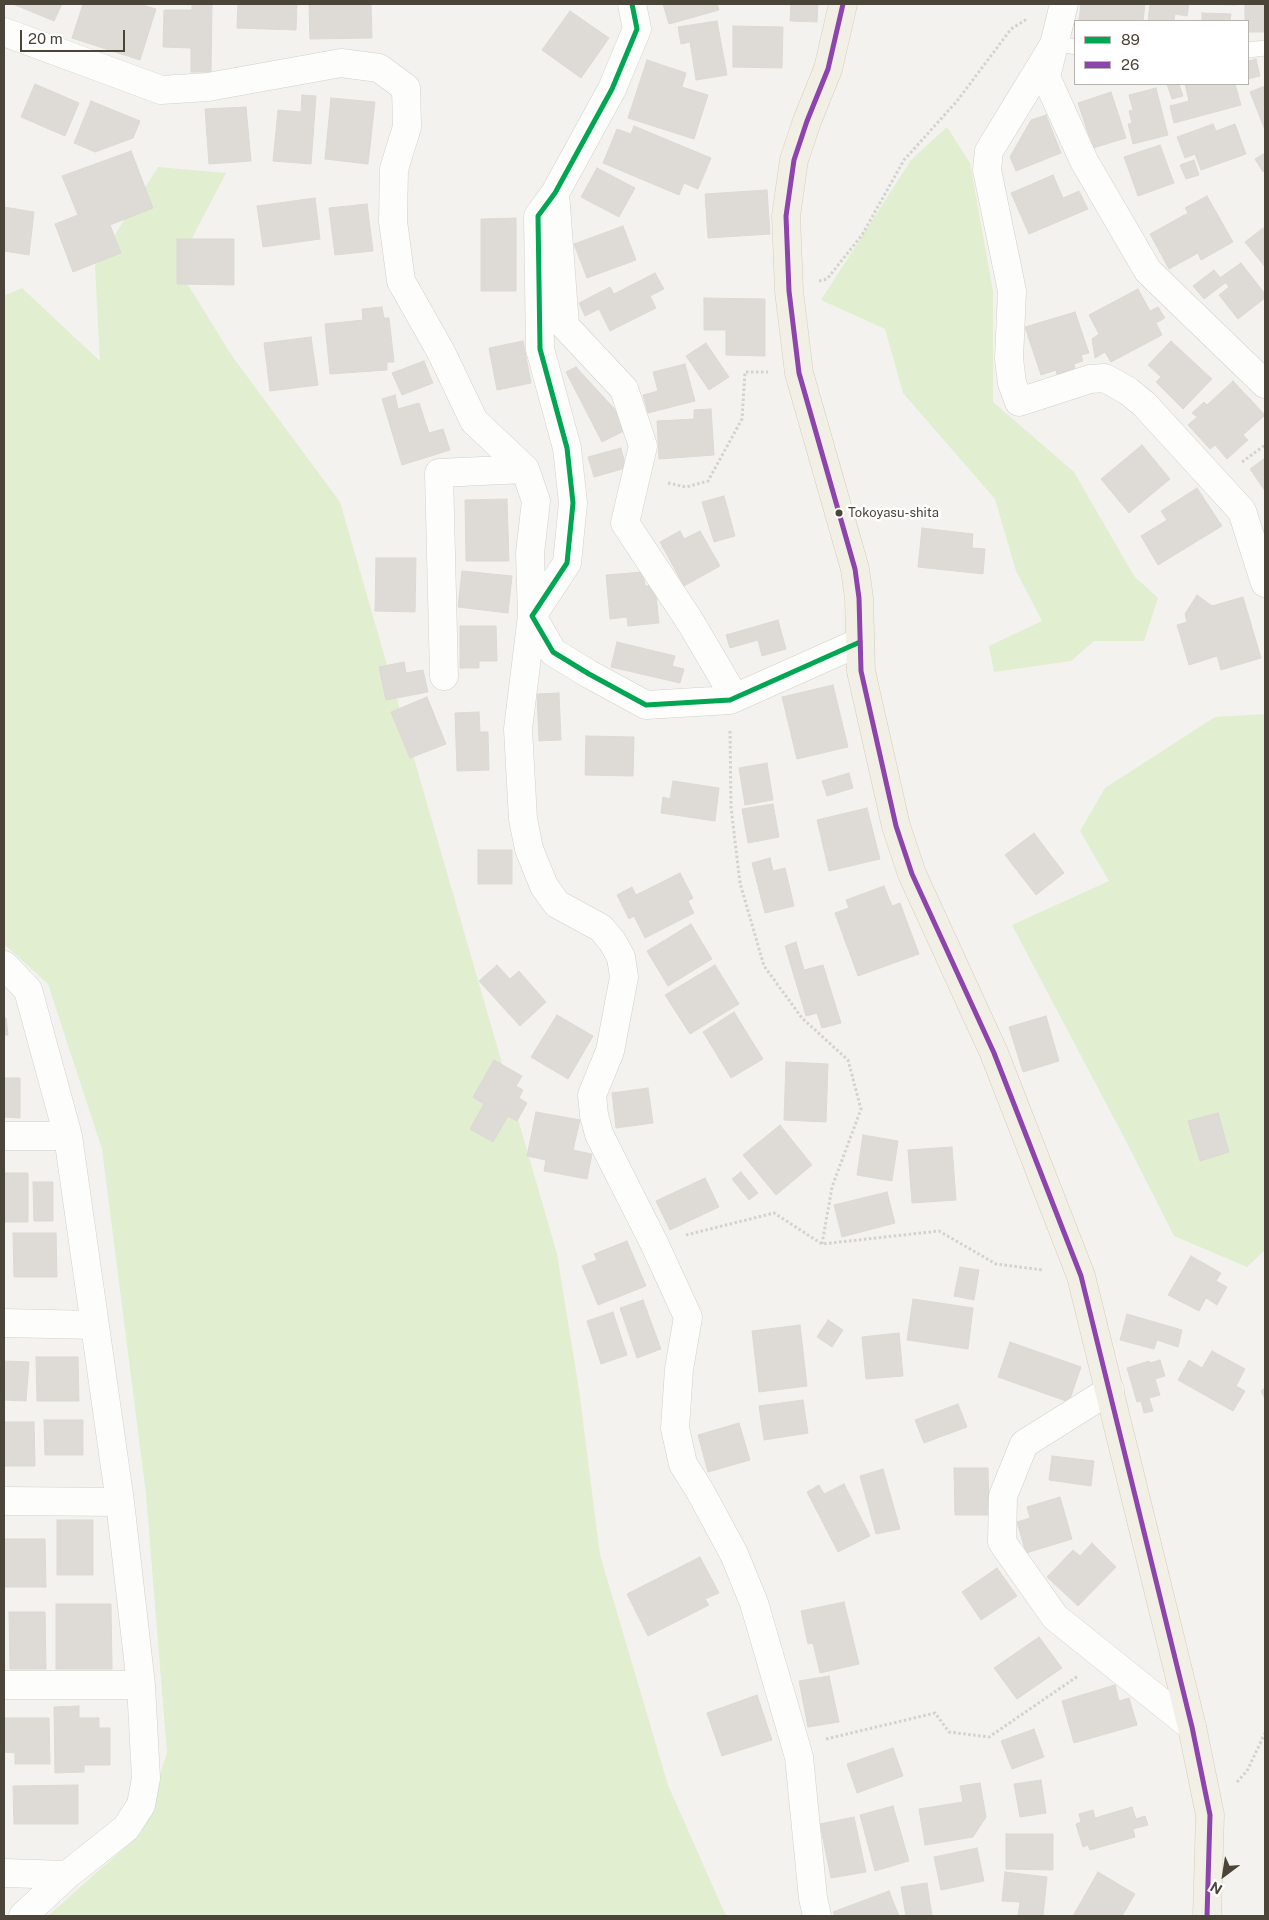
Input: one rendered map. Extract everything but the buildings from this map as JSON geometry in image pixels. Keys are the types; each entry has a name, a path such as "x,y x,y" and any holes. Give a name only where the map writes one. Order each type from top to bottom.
{"main road":[{"path":"843,4 828,69 794,160 786,216 789,291 798,373 855,569 859,598 861,671 896,826 912,874 994,1053 1081,1276 1192,1727 1210,1815 1207,1916"}],"street":[{"path":"532,616 567,563 573,503 567,448 540,349 538,216 556,193 612,89 637,29 633,4"},
{"path":"1063,10 1065,45 1046,77 1084,161 1148,271 1265,384"},
{"path":"4,32 162,90 208,87 341,63 379,68 406,88 407,127 394,170 393,221 401,281 441,352 474,421 525,469 536,501 530,553 532,616 518,729 523,819 529,849 544,886 557,904 600,928 612,941 621,957 624,977 623,986 610,1051 592,1095 594,1115 599,1134 654,1243 688,1318 679,1369 675,1428 683,1464 700,1490 734,1554 754,1603 800,1757 813,1898 817,1916"},
{"path":"1065,45 989,152 987,170 1012,290 1009,359 1012,383 1019,402 1090,379 1105,378 1128,391 1144,404 1242,511 1265,583"},
{"path":"556,193 565,326 624,389 643,446 625,523 691,623 732,699"},
{"path":"444,676 439,473 525,469"},
{"path":"532,616 553,652 646,705 732,699 860,642"},
{"path":"4,965 28,990 68,1136 120,1502 141,1685 146,1778 141,1805 126,1828 67,1875 23,1916"},
{"path":"4,1136 68,1136"},
{"path":"4,1323 95,1325"},
{"path":"1110,1390 1024,1444 1003,1496 1002,1542 1055,1617 1192,1727"},
{"path":"4,1501 120,1502"},
{"path":"4,1684 141,1685"},
{"path":"4,1873 67,1875"}],"lane":[{"path":"1249,50 1265,48"}],"path":[{"path":"815,277 818,282 828,279 862,235 904,160 957,101 1011,29 1032,16 1063,10"},
{"path":"636,475 686,486 708,481 742,419 745,372 798,373"},
{"path":"732,699 731,807 739,874 764,966 802,1018 848,1060 861,1109 832,1187 822,1244"},
{"path":"654,1243 774,1213 822,1244 939,1231 996,1264 1081,1276"},
{"path":"796,1746 935,1713 949,1732 989,1737 1106,1657"},
{"path":"1210,1815 1247,1771 1265,1734"}],"green space":[{"path":"947,127 970,163 993,291 993,402 1074,472 1134,576 1158,598 1144,641 1094,641 1071,661 994,672 989,646 1042,621 1016,571 995,499 903,393 885,329 821,300 911,160"},
{"path":"158,167 226,173 177,267 232,356 340,502 557,1254 579,1390 600,1555 668,1785 726,1916 48,1916 141,1833 167,1753 146,1494 102,1149 48,984 4,944 4,296 22,288 100,361 95,266"},
{"path":"1265,714 1265,1250 1247,1267 1174,1236 1012,925 1109,881 1080,831 1105,788 1215,717"}],"transit line":[{"name":"89","path":"632,4 637,29 612,89 555,193 538,216 540,349 567,448 573,503 567,563 532,616 553,652 646,705 730,700 860,642"},
{"name":"26","path":"843,4 828,69 794,160 786,216 789,291 799,373 855,569 859,598 861,671 896,826 912,874 994,1053 1081,1276 1192,1727 1210,1815 1207,1916"}],"place":[{"name":"Tokoyasu-shita","path":"839,513"}]}
